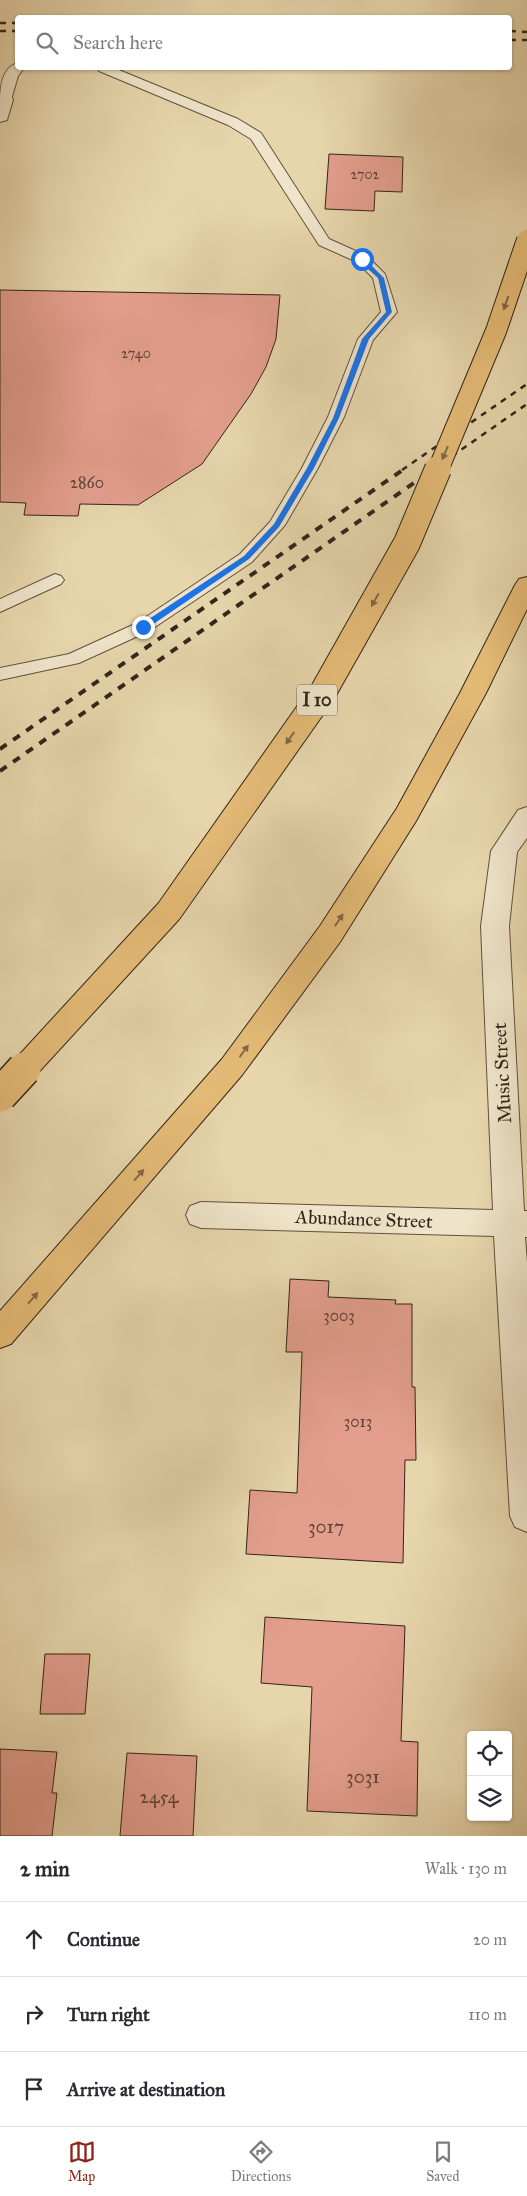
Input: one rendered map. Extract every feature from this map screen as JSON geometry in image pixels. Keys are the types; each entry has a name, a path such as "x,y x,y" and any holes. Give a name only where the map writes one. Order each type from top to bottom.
{"highway":[{"name":"I 10","path":"0,1095 169,910 323,692 407,544 496,331 527,240"},
{"path":"0,1334 232,1067 330,934 407,814 473,693 527,584"}],"street":[{"name":"Music Street","path":"527,818 504,851 495,926 518,1224 527,1516"},
{"name":"Abundance Street","path":"201,1215 518,1224"}],"lane":[{"path":"2,108 11,75 15,70"},
{"path":"0,674 73,660 143,627 246,558 276,526 310,468 336,418 366,339 389,312 380,278 362,259 324,242 256,136 233,122 109,70"},
{"path":"0,606 55,580"}],"building":[{"path":"329,154 403,157 402,192 375,191 374,211 325,209"},
{"path":"0,290 280,295 276,339 266,367 251,394 202,464 138,505 80,504 78,516 24,515 26,503 0,502"},
{"path":"290,1279 329,1281 328,1297 396,1300 395,1304 412,1304 412,1387 415,1387 416,1460 405,1460 403,1563 246,1554 250,1490 297,1493 302,1352 286,1352"},
{"path":"265,1617 405,1626 401,1741 418,1742 417,1816 307,1811 312,1687 261,1683"},
{"path":"45,1654 90,1654 85,1714 40,1714"},
{"path":"0,1749 57,1752 52,1793 57,1793 52,1836 0,1836"},
{"path":"127,1753 197,1756 193,1836 120,1836"}],"railway":[{"path":"0,23 15,23"},
{"path":"0,31 15,31"},
{"path":"512,31 527,32"},
{"path":"512,40 527,40"},
{"path":"402,470 527,384"},
{"path":"432,470 527,404"},
{"path":"0,749 404,469"},
{"path":"0,771 434,469"}],"route":[{"path":"143,627 246,558 276,526 310,468 336,418 366,339 389,312 380,278 362,259"}]}
